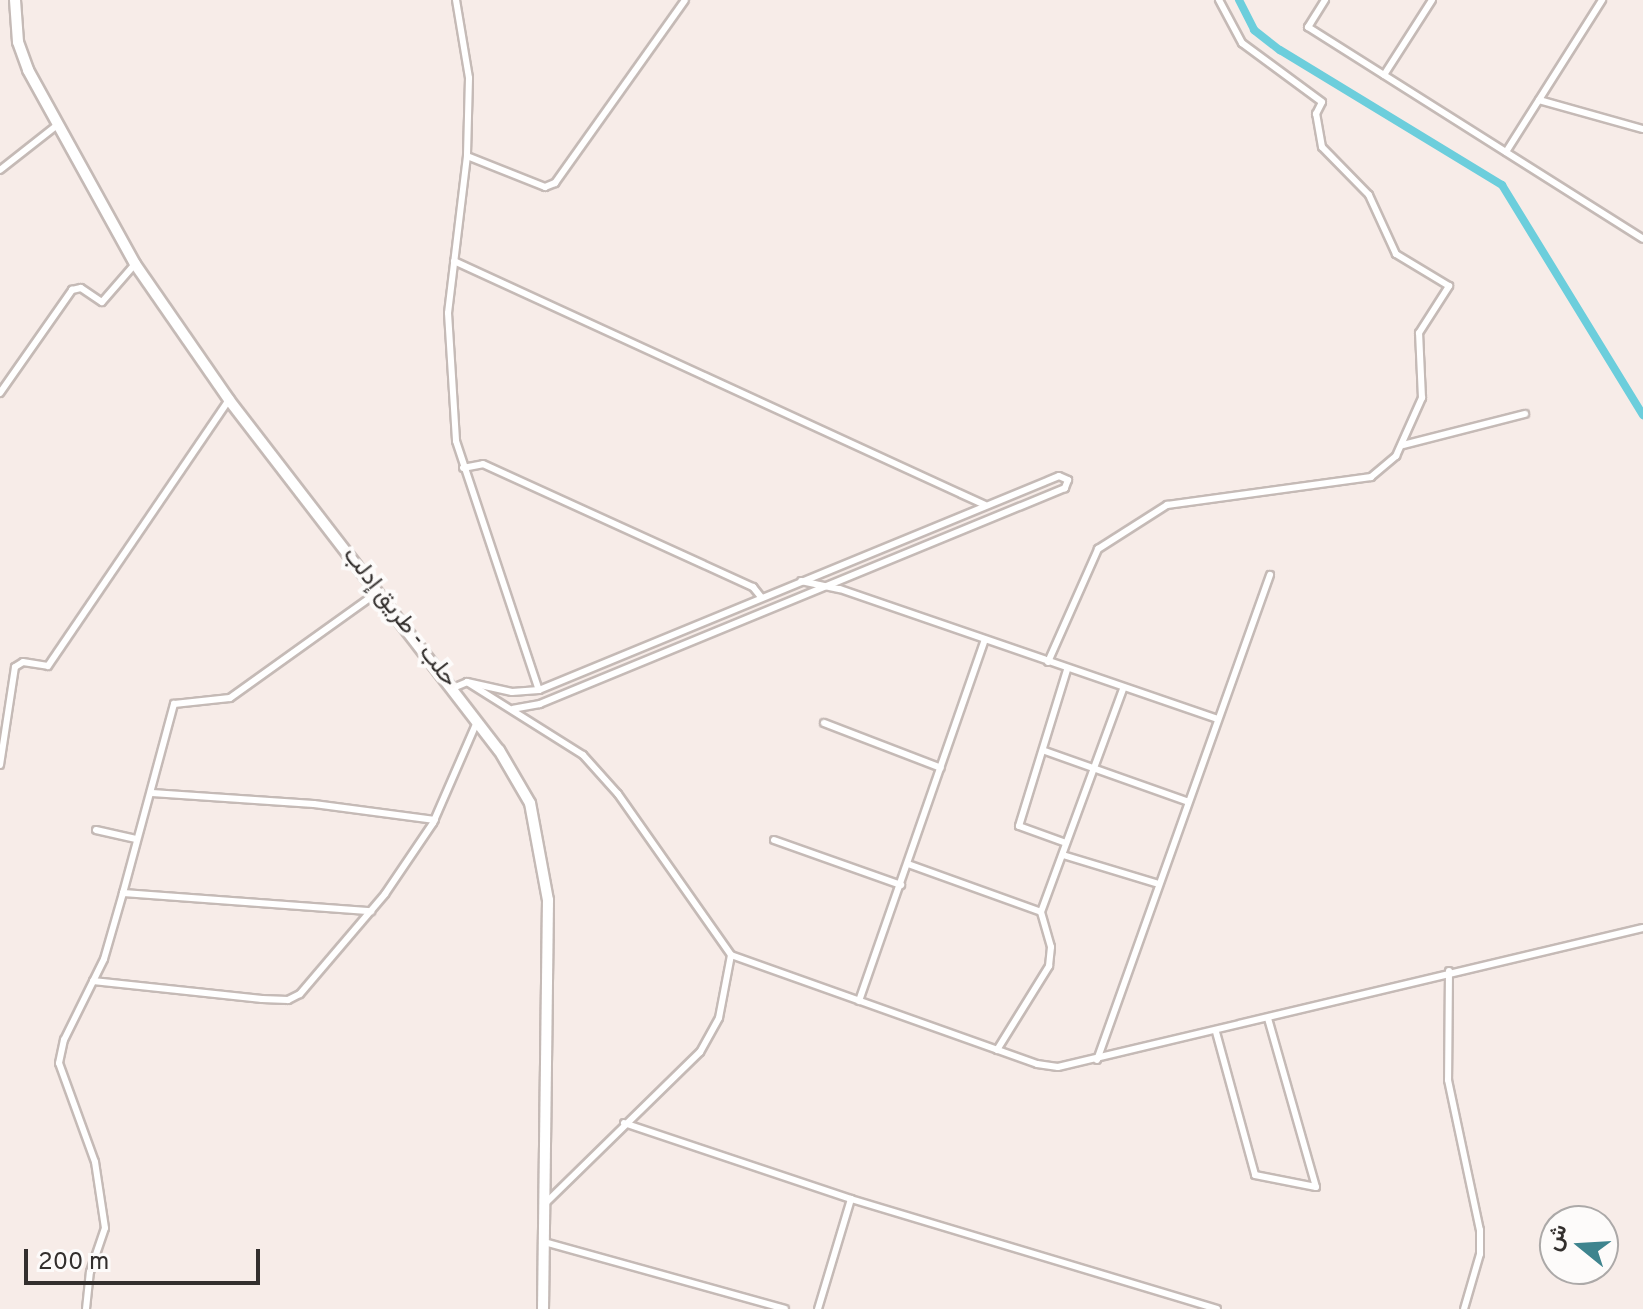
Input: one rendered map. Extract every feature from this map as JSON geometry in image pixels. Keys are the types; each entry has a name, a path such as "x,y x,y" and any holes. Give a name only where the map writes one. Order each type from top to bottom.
{"highway":[{"name":"حلب - طريق إدلب","path":"15,0 18,42 56,126 135,264 229,400 477,720 530,803 545,864 543,1309"}],"street":[{"path":"456,0 469,78 467,156 448,325 456,441 539,690"},
{"path":"467,156 545,187 555,183 685,0"},
{"path":"1048,662 1098,549 1167,505 1356,483 1384,470 1403,445 1422,398 1422,320 1449,286 1396,254 1369,195 1322,147 1316,114 1322,102 1242,43 1219,0"},
{"path":"1325,0 1308,27 1643,239"},
{"path":"1384,75 1432,0"},
{"path":"1506,152 1602,0"},
{"path":"1539,100 1643,129"},
{"path":"0,170 56,126"},
{"path":"454,261 986,505"},
{"path":"0,393 72,290 81,288 102,302 135,264"},
{"path":"0,765 15,667 23,662 48,666 229,400"},
{"path":"1403,445 1525,414"},
{"path":"463,468 483,464 753,587 761,597"},
{"path":"453,688 467,682 512,692 539,690 1059,476 1068,480 1065,488 817,586 540,704 513,709"},
{"path":"1097,1060 1156,883 1270,575"},
{"path":"801,581 840,589 1067,670 1217,719"},
{"path":"86,1309 90,1272 105,1228 95,1162 80,1134 59,1063 64,1040 93,981 123,893 174,704 230,698 378,592"},
{"path":"859,1001 985,640"},
{"path":"1066,843 1019,826 1045,751 1067,670"},
{"path":"467,682 566,741 602,774 731,955 997,1050 1058,1067 1216,1032 1449,971 1643,928"},
{"path":"997,1050 1049,966 1051,947 1041,912 1123,689"},
{"path":"93,981 288,1000 300,994 371,911 435,820 477,720"},
{"path":"824,723 941,768"},
{"path":"1045,751 1186,801"},
{"path":"152,793 314,804 435,820"},
{"path":"96,830 136,839"},
{"path":"774,840 901,885"},
{"path":"1063,855 1156,883"},
{"path":"908,864 1041,912"},
{"path":"123,893 371,911"},
{"path":"544,1205 624,1123 684,1070 711,1036 731,955"},
{"path":"1449,971 1448,1080 1480,1230 1480,1254 1464,1309"},
{"path":"1216,1032 1255,1175 1316,1187 1268,1019"},
{"path":"624,1123 851,1199 1217,1309"},
{"path":"818,1309 851,1199"},
{"path":"544,1242 785,1309"}],"waterway":[{"path":"1239,0 1254,30 1280,50 1502,185 1643,415"}]}
